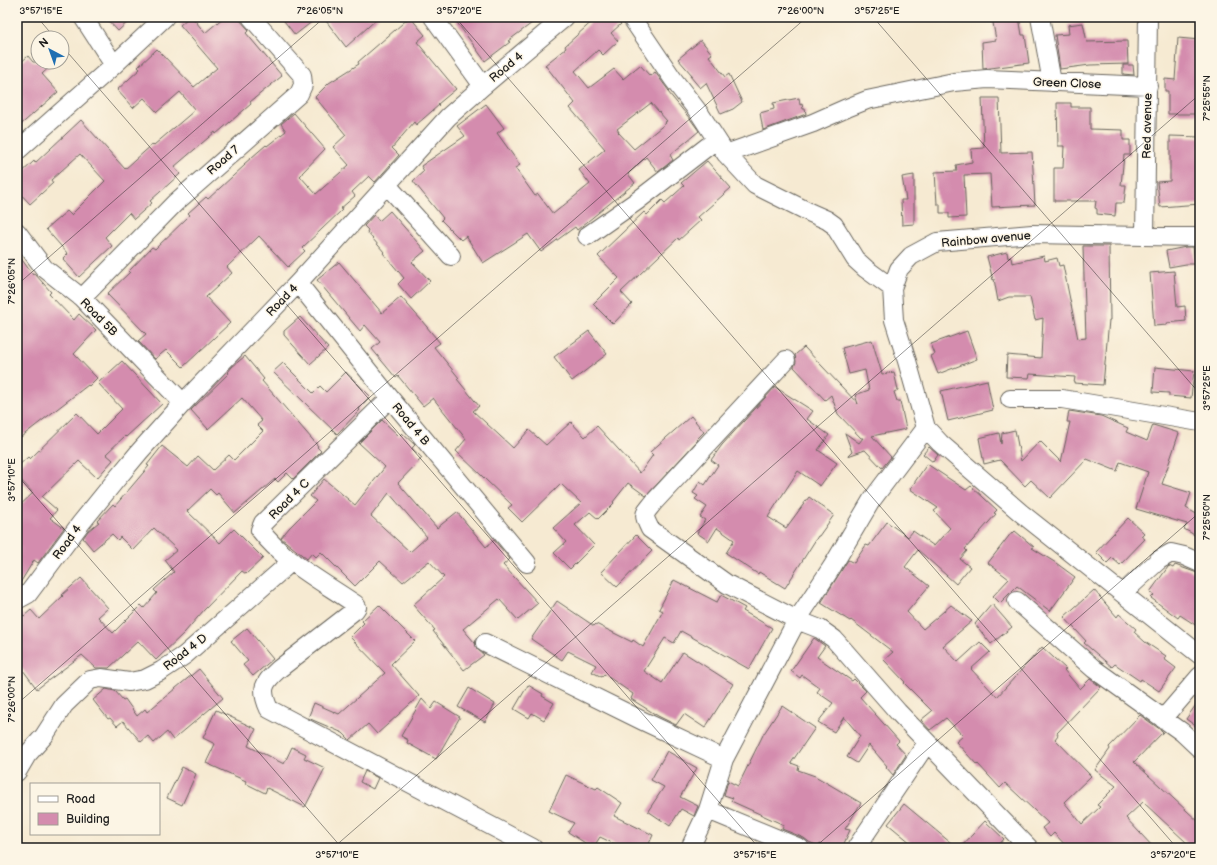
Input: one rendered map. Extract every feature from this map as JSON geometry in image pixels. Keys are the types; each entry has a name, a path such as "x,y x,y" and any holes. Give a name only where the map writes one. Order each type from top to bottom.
{"street":[{"path":"83,17 114,65"},
{"path":"17,151 114,65 165,17"},
{"name":"Road 7","path":"82,298 175,203 299,94 303,85 302,75 251,17"},
{"path":"433,17 483,86"},
{"name":"Road 4","path":"17,600 28,594 107,490 183,403 298,283 448,118 483,86 565,17"},
{"path":"631,17 673,79 700,114 721,147 755,185 827,220 834,225 855,259 866,270 892,288"},
{"path":"1040,17 1052,82"},
{"name":"Red avenue","path":"1145,236 1148,17"},
{"name":"Green Close","path":"587,236 637,201 721,147 813,123 867,100 954,82 987,79 1148,86"},
{"path":"387,185 451,256"},
{"name":"Road 5B","path":"17,232 44,268 82,298 183,403"},
{"name":"Rainbow avenue","path":"926,428 894,320 892,288 899,269 911,256 937,242 1032,234 1200,237"},
{"name":"Road 4 B","path":"298,283 390,398 527,563"},
{"path":"786,360 654,502 645,513 644,517 650,528 727,584 797,620 820,629 834,640 898,712 1029,848"},
{"name":"Road 4 C","path":"390,398 263,524 260,530 292,561 355,604 357,607 268,679 264,689 264,697 269,709 533,848"},
{"path":"1010,399 1062,399 1200,422"},
{"path":"690,848 708,810 724,759 797,620 832,568 871,501 926,428 940,443 1021,513 1200,655"},
{"path":"1123,593 1159,560 1171,553 1184,556 1200,563"},
{"name":"Road 4 D","path":"17,772 27,754 44,736 64,705 90,680 101,678 129,682 145,679 161,671 185,655 292,561"},
{"path":"1016,601 1094,669 1182,732 1200,749"},
{"path":"485,643 724,759"},
{"path":"1164,719 1200,676"},
{"path":"856,848 928,743"},
{"path":"708,810 800,848"}],"building":[{"path":"105,17 133,17 118,31"},
{"path":"189,17 192,17 205,33 224,17 237,17 249,30 246,33 282,76 250,102 251,104 216,134 215,132 174,167 180,174 150,201 152,203 134,219 129,213 105,237 112,246 79,277 63,259 68,254 46,229 67,211 71,215 105,181 80,154 51,180 53,183 30,204 17,190 17,177 34,161 35,163 81,120 125,169 195,110 180,92 157,112 144,98 133,108 117,90 140,69 138,67 157,49 194,87 217,68 180,25"},
{"path":"281,17 318,17 295,35"},
{"path":"323,17 379,17 346,47"},
{"path":"410,17 425,35 417,42 456,89 416,125 414,122 392,148 399,155 375,182 369,176 352,192 355,196 340,209 342,210 302,248 305,251 288,267 259,236 227,267 232,273 206,297 230,323 183,367 166,350 155,359 138,341 146,334 107,294 130,272 129,271 152,247 155,249 190,215 188,213 206,197 208,199 266,145 267,146 286,131 281,124 294,113 325,149 300,176 316,194 349,165 333,147 346,135 315,97 329,83 359,64 358,62"},
{"path":"462,17 540,17 508,41 510,42 485,61 456,21"},
{"path":"597,17 614,17 621,24 611,33 618,41 603,55 598,50 575,71 589,88 614,69 623,79 640,65 650,76 655,72 669,91 668,92 699,131 670,155 673,160 658,172 646,157 628,174 635,183 577,230 575,227 541,252 528,234 483,263 466,236 461,240 441,220 443,218 413,181 424,171 421,166 465,136 457,126 486,104 504,128 497,133 520,165 515,168 535,196 538,194 553,214 590,184 579,170 605,149 570,108 575,103 545,65 566,48 565,46","holes":["651,103 667,121 634,149 617,129"]},
{"path":"992,17 1019,17 1022,35 1025,35 1029,63 983,69 982,42 996,40"},
{"path":"1083,23 1087,42 1127,41 1128,64 1090,65 1060,69 1055,35 1069,34 1068,25"},
{"path":"1178,38 1200,40 1200,114 1168,114 1168,91 1165,91 1165,79 1175,80"},
{"path":"701,40 712,54 709,56 725,77 729,74 742,102 733,109 721,114 706,83 700,88 690,76 692,75 678,59"},
{"path":"28,56 30,58 30,70 46,70 42,74 58,92 17,128 17,66"},
{"path":"1123,65 1133,65 1134,75 1123,74"},
{"path":"799,98 800,105 802,104 806,114 763,130 760,113 774,109 773,103"},
{"path":"982,98 999,98 1001,153 1032,152 1035,205 992,207 990,174 964,175 966,217 949,218 949,213 940,213 940,204 937,204 935,172 957,171 956,165 972,162 971,149 984,148"},
{"path":"1057,103 1071,103 1071,107 1090,107 1090,129 1123,130 1123,140 1130,140 1130,155 1124,155 1121,185 1126,185 1124,203 1116,203 1115,216 1097,214 1097,209 1095,208 1096,201 1054,201 1054,168 1063,168 1064,146 1058,146"},
{"path":"1170,136 1200,137 1200,204 1160,207 1157,182 1170,181"},
{"path":"707,161 731,188 698,217 701,220 679,240 678,238 621,292 632,304 613,324 593,304 619,278 598,256 644,212 647,215 662,200 665,203 684,186 681,183"},
{"path":"914,175 914,224 902,225 901,200 906,200 902,177"},
{"path":"390,211 425,251 412,262 430,281 411,299 398,284 404,278 383,253 384,252 367,232 368,230 364,226 374,215 379,221"},
{"path":"1083,246 1109,246 1110,320 1103,385 1074,383 1075,377 1030,374 1029,378 1006,377 1007,355 1041,358 1043,318 1035,320 1030,297 1009,297 998,301 994,279 993,280 987,257 1007,252 1008,258 1011,257 1012,263 1044,256 1045,261 1057,258 1059,266 1063,265 1078,339 1086,338"},
{"path":"1193,247 1195,264 1169,267 1166,251"},
{"path":"17,253 33,275 35,274 51,292 49,294 74,320 79,314 96,330 74,354 97,378 89,386 88,385 17,440"},
{"path":"339,262 382,313 401,297 440,343 434,347 479,406 473,411 513,448 529,430 546,445 571,422 585,437 597,426 640,473 653,455 650,452 691,416 704,432 646,496 628,483 613,502 614,503 598,519 590,512 575,525 594,545 570,569 554,553 566,542 553,528 581,503 561,484 522,522 508,508 512,505 456,451 466,439 433,398 423,406 398,376 396,378 372,349 380,342 365,325 360,331 317,280"},
{"path":"1174,271 1177,307 1185,306 1186,321 1154,326 1150,273"},
{"path":"300,317 328,348 310,364 284,335 284,331"},
{"path":"589,331 607,354 572,381 554,357"},
{"path":"967,331 977,359 938,374 931,356 935,354 931,344"},
{"path":"872,340 882,374 894,372 898,390 894,392 897,401 900,401 906,429 872,436 891,457 882,468 865,450 848,456 852,452 845,433 859,443 863,438 861,438 838,414 831,395 825,400 794,367 796,362 795,355 804,347 858,404 855,395 869,390 865,370 849,374 842,348"},
{"path":"245,356 264,379 262,381 321,451 293,479 287,473 278,482 275,479 235,513 218,493 216,495 210,489 187,511 220,543 234,529 263,558 246,574 242,571 185,632 156,660 138,641 109,668 96,668 82,655 37,689 17,662 17,610 24,616 31,610 39,619 81,578 108,608 98,617 113,633 141,605 144,608 157,593 154,590 174,572 165,560 177,550 154,528 133,550 120,537 118,540 112,534 93,550 83,538 88,531 99,522 97,521 113,504 115,506 149,466 147,465 162,446 188,467 198,456 213,470 229,455 234,460 263,431 257,425 262,421 242,398 208,429 191,410 229,373 228,372 232,367"},
{"path":"122,361 162,404 106,454 113,460 97,478 79,461 42,497 57,510 50,518 64,528 38,563 34,560 17,588 17,508 33,493 17,476 17,467 28,457 30,459 77,413 97,434 122,409 98,383"},
{"path":"283,363 313,393 320,386 326,392 346,372 370,396 359,409 360,410 337,434 273,372"},
{"path":"1155,367 1194,371 1191,398 1169,396 1169,393 1153,392"},
{"path":"987,380 993,410 948,421 941,391"},
{"path":"775,387 813,411 807,419 829,435 818,450 837,463 820,486 798,471 768,517 786,528 809,497 834,515 818,536 785,588 759,572 758,574 726,553 734,540 717,528 709,541 697,533 705,520 700,517 707,507 695,499 698,496 693,493 700,481 705,485 718,465 711,460 722,445"},
{"path":"1069,411 1101,416 1128,428 1126,432 1147,441 1153,425 1179,433 1162,484 1191,493 1186,508 1200,516 1200,538 1184,529 1187,524 1136,509 1148,472 1120,462 1117,471 1087,459 1050,498 1031,480 1025,486 1000,460 984,464 979,438 999,433 1001,444 1002,433 1015,430 1021,461 1040,441 1061,462 1070,422 1067,422"},
{"path":"382,420 399,436 402,433 415,445 412,448 422,458 398,483 437,528 457,512 486,547 494,540 510,559 503,565 538,603 518,620 499,599 463,629 475,643 477,649 484,655 464,670 433,631 435,630 413,605 444,577 429,561 403,582 380,561 355,586 321,552 316,557 312,553 307,559 281,538 316,501 310,496 324,479 355,505 385,467 359,443","holes":["389,493 427,537 410,552 371,516"]},
{"path":"929,447 938,455 933,462 923,454"},
{"path":"927,464 966,490 971,486 997,510 994,513 996,514 965,549 967,551 960,559 970,567 956,584 918,550 905,567 929,586 907,612 923,629 951,605 972,621 943,646 958,662 980,642 990,652 971,669 997,697 1042,647 1066,669 1064,670 1080,689 1090,679 1101,687 1057,733 1058,735 1055,739 1091,776 1064,802 1082,824 1100,807 1097,805 1116,786 1095,770 1110,749 1109,747 1140,715 1161,730 1163,732 1134,762 1200,823 1200,848 1182,848 1187,843 1143,802 1126,818 1154,848 1068,848 1054,833 1050,837 1042,828 1048,823 1005,783 1000,788 956,742 963,736 946,718 930,730 921,720 932,711 884,660 893,652 851,620 850,621 821,603 848,560 854,563 866,545 869,546 887,522 908,537 913,531 934,546 950,528 934,511 938,508 910,489"},
{"path":"1128,518 1144,533 1141,536 1145,539 1120,565 1112,558 1107,563 1096,552"},
{"path":"1015,531 1034,547 1032,548 1075,577 1050,611 1017,586 1000,603 993,596 1009,579 988,563 1012,532 1013,533"},
{"path":"636,535 652,551 617,587 601,572"},
{"path":"1175,565 1200,574 1200,628 1180,615 1178,618 1151,598 1154,595 1150,592 1168,567 1173,568"},
{"path":"674,580 717,602 721,595 745,608 743,611 772,628 749,669 681,631 674,643 665,638 644,671 662,683 683,652 733,684 705,728 684,714 676,725 658,716 631,699 633,694 604,674 602,677 592,672 596,665 568,651 562,660 531,639 557,601 594,626 596,624 632,642 633,640 643,647 663,611 659,609"},
{"path":"1094,590 1117,617 1119,614 1136,629 1134,632 1145,642 1166,656 1164,659 1176,668 1159,691 1141,679 1140,681 1115,664 1112,667 1084,643 1086,641 1064,617"},
{"path":"992,604 1012,627 991,644 975,624"},
{"path":"379,605 415,641 391,664 419,696 377,734 368,724 350,740 343,733 308,718 314,703 339,714 385,673 350,637 364,623 362,621"},
{"path":"247,628 273,659 253,676 243,665 248,661 231,641"},
{"path":"814,638 825,646 817,657 852,681 854,679 866,691 860,697 899,741 896,744 906,755 893,775 869,745 857,763 847,757 860,736 844,717 834,732 818,722 833,703 817,692 820,688 802,675 800,678 791,671"},
{"path":"199,669 223,698 173,740 167,732 154,743 148,736 141,742 123,721 117,726 110,718 108,719 93,700 106,689 115,691 123,700 125,699 137,716 145,709 147,712"},
{"path":"528,685 554,703 544,720 532,713 529,718 514,709"},
{"path":"469,688 495,704 485,722 458,707"},
{"path":"422,699 431,709 436,702 460,717 436,759 407,743 408,740 401,736"},
{"path":"1200,699 1200,729 1186,719"},
{"path":"782,706 815,728 791,763 799,766 798,770 815,776 861,803 845,829 850,830 842,848 829,848 819,844 818,846 809,842 804,838 782,829 784,825 731,801 733,798 724,795 728,781 738,786 763,735"},
{"path":"216,710 256,729 248,746 284,764 292,747 306,754 304,758 325,768 305,807 267,788 265,793 245,783 246,781 206,763 215,744 203,738"},
{"path":"667,751 697,768 680,797 698,806 694,816 681,809 670,826 648,811 664,787 651,780"},
{"path":"182,767 196,774 182,805 167,798"},
{"path":"365,771 378,778 373,789 360,782"},
{"path":"566,775 596,789 598,787 622,803 614,816 653,835 647,848 623,848 600,837 593,848 568,832 574,823 549,811"},
{"path":"904,804 957,848 917,848 888,824"},
{"path":"985,821 1004,839 996,848 960,848"}]}
